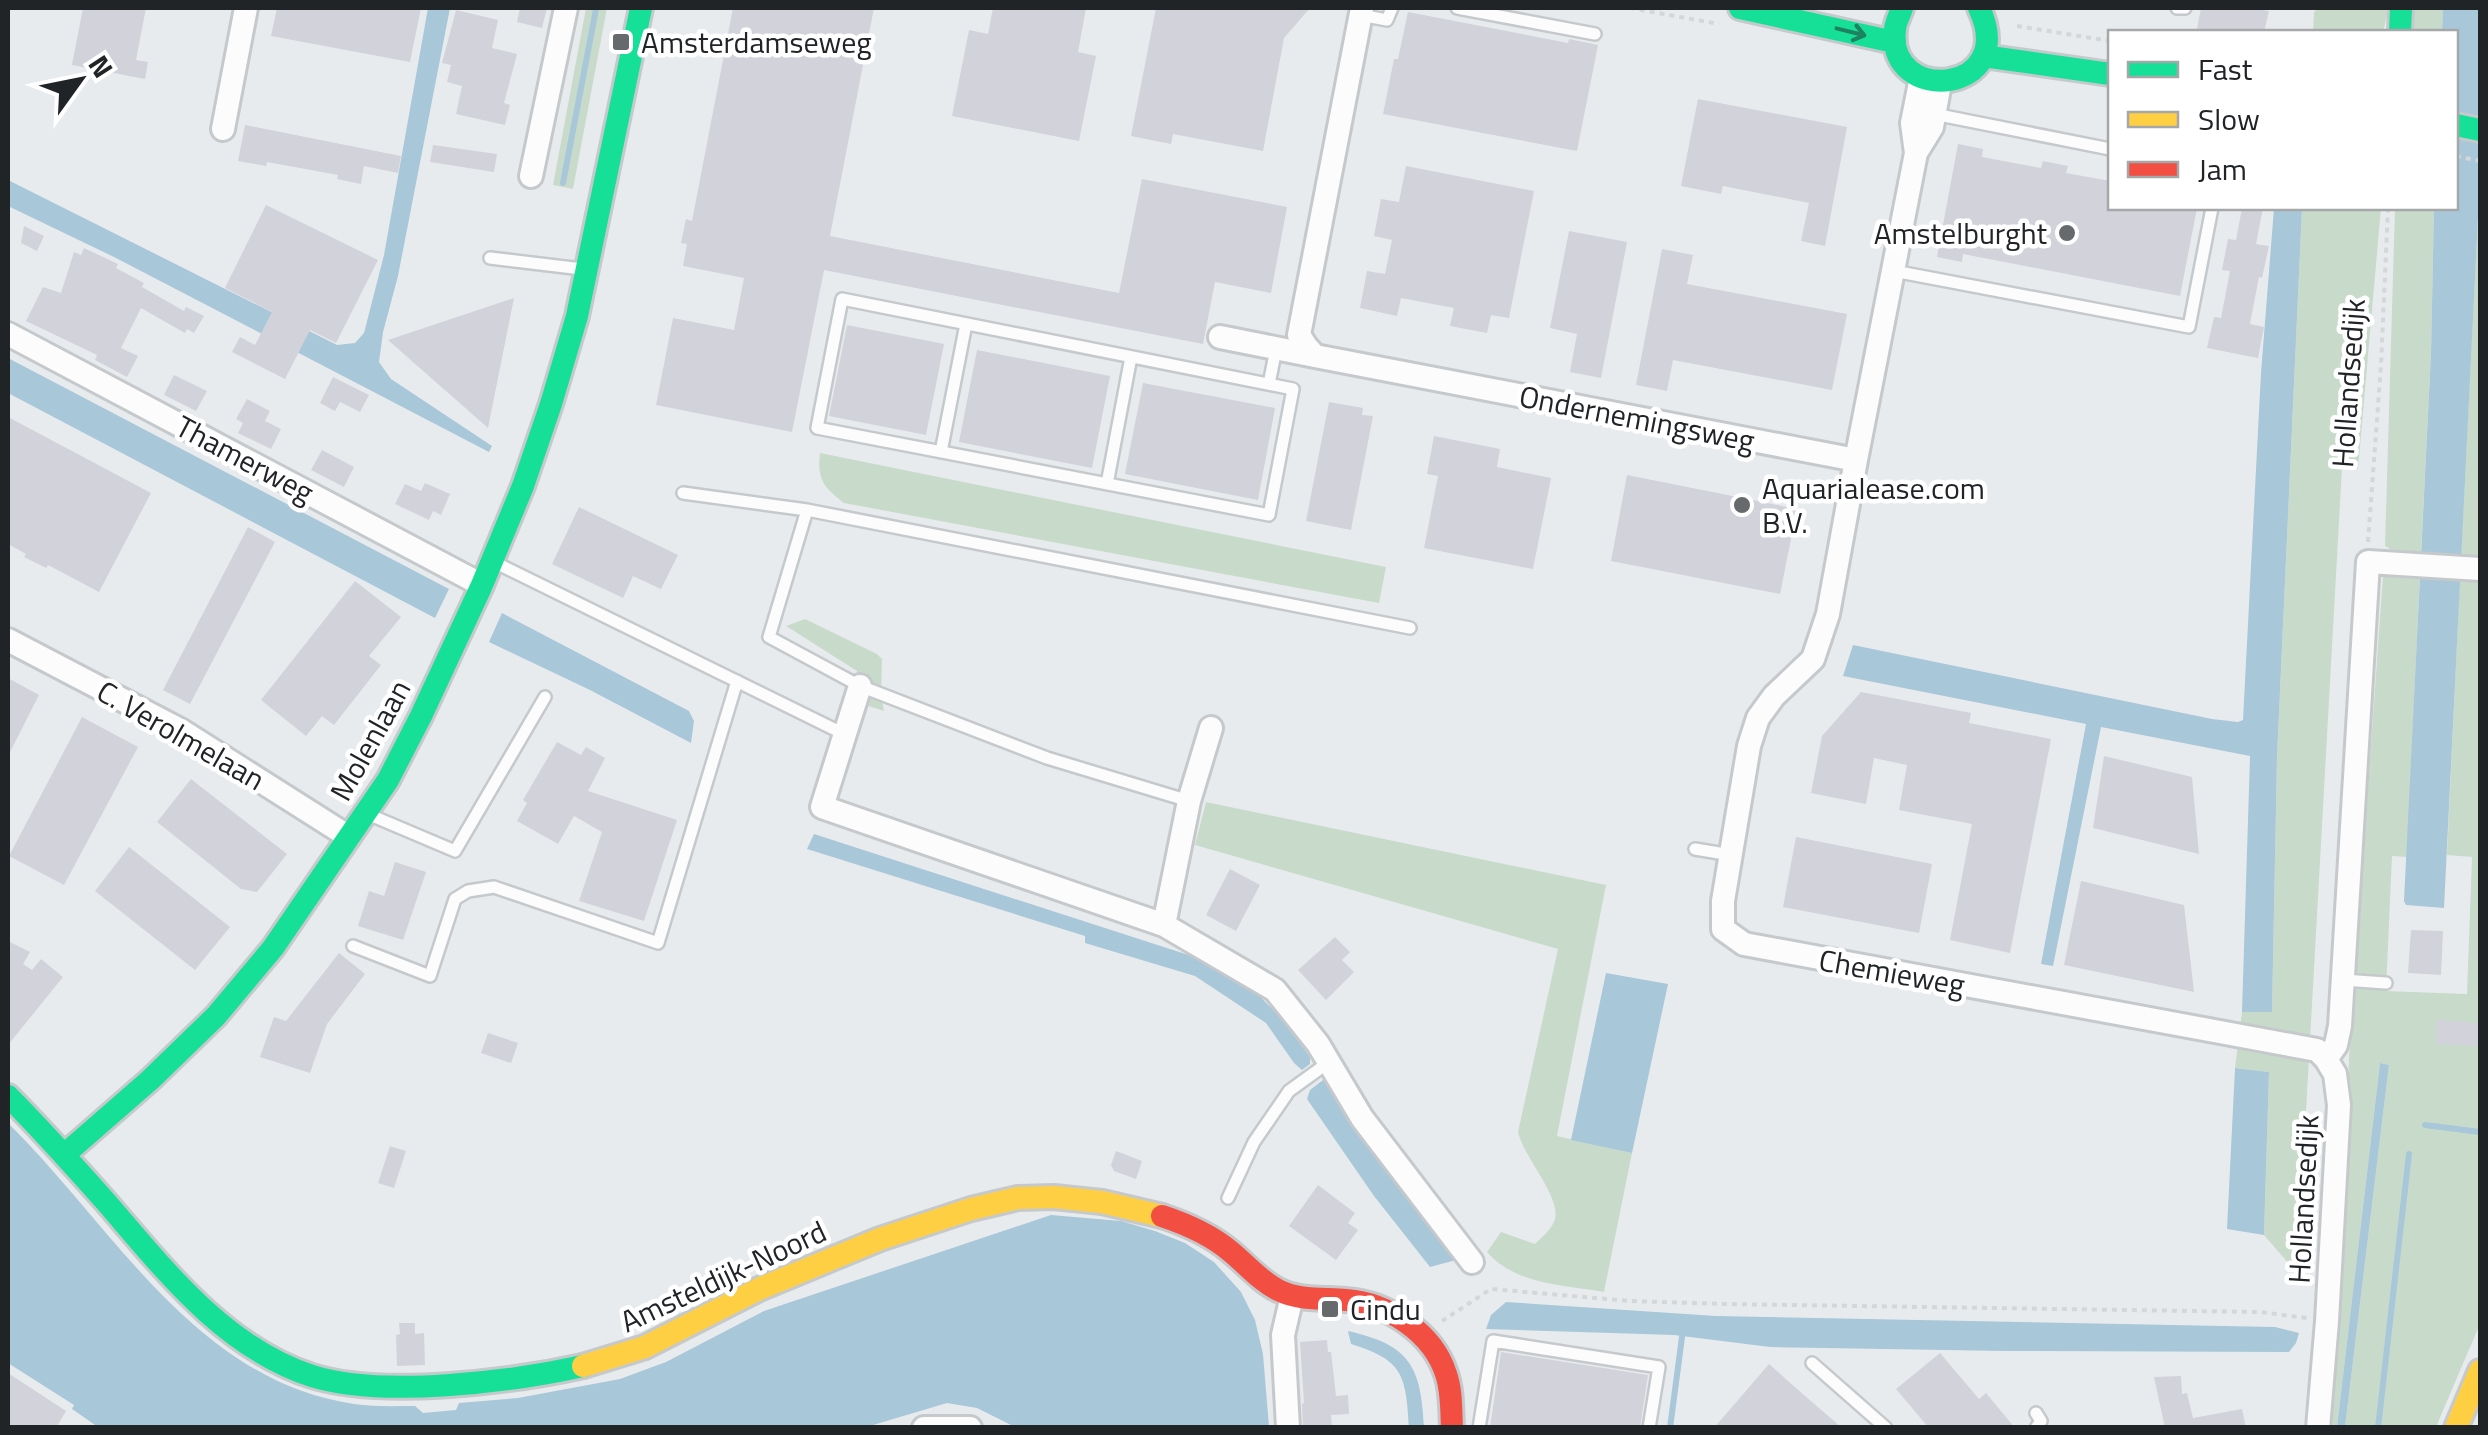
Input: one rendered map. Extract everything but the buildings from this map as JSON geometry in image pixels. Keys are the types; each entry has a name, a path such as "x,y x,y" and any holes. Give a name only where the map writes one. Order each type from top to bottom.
{"street":[{"path":"224,128 246,8"},
{"path":"531,176 566,8"},
{"name":"Molenlaan","path":"64,1154 150,1080 216,1016 273,948 388,780 421,716 524,486 545,420 577,316 641,8"},
{"path":"1740,8 1894,21 1898,57 1908,70 1930,80 1954,81 1966,76 1986,44 1979,8"},
{"path":"1826,8 1858,12"},
{"path":"1316,356 1300,335 1361,11"},
{"path":"1986,44 2108,62"},
{"path":"1986,44 2108,74"},
{"path":"1916,153 1932,127 1930,80"},
{"path":"1856,460 1886,359 1894,271 1916,153 1912,122 1930,80"},
{"name":"Thamerweg","path":"8,334 482,586"},
{"name":"Ondernemingsweg","path":"1220,337 1856,460"},
{"name":"Chemieweg","path":"1856,460 1842,594 1812,659 1774,696 1758,718 1749,746 1722,901 1724,929 1744,944 2140,1007 2316,1050 2326,1059"},
{"path":"2326,1059 2340,1036 2368,562 2474,568"},
{"name":"C. Verolmelaan","path":"8,640 182,731 350,837"},
{"path":"860,686 822,807 1164,925 1275,990 1318,1044 1362,1118 1472,1262"},
{"path":"1164,925 1189,800 1211,728"},
{"name":"Hollandsedijk","path":"2318,1428 2338,1105 2338,1085 2326,1059"},
{"name":"Amsteldijk-Noord","path":"8,1096 165,1270 227,1330 274,1360 314,1376 363,1386 406,1387 502,1379 563,1371 618,1357 676,1323 724,1307 882,1238 951,1213 1022,1197 1120,1202 1171,1218 1220,1242 1261,1279 1292,1296"},
{"path":"1288,1428 1283,1334 1292,1296 1375,1305 1422,1335 1444,1366 1452,1428"},
{"path":"2456,1428 2480,1371"},
{"path":"924,1428 970,1428"}],"lane":[{"path":"1361,11 1388,20 1392,8"},
{"path":"1458,8 1595,34"},
{"path":"2178,8 2185,8"},
{"path":"1934,114 2108,149"},
{"path":"1894,271 2189,326 2212,210"},
{"path":"490,258 586,269"},
{"path":"842,299 966,324 1293,389 1269,515 817,428 842,299"},
{"path":"942,452 966,324"},
{"path":"1269,384 1276,348"},
{"path":"1107,484 1132,357"},
{"path":"683,492 806,510 1410,628"},
{"path":"806,510 769,636 860,686 1047,758 1189,800"},
{"path":"492,562 844,734"},
{"path":"353,946 430,976 455,899 468,890 494,887 658,943 738,681"},
{"path":"366,812 456,851 545,698"},
{"path":"1695,849 1730,854"},
{"path":"2343,980 2386,983"},
{"path":"1228,1198 1254,1142 1290,1090 1329,1062"},
{"path":"1480,1428 1493,1342 1659,1367 1650,1428"},
{"path":"1812,1363 1886,1428"},
{"path":"2036,1413 2041,1421 2036,1428"}],"path":[{"path":"2016,26 2108,41"},
{"name":"Hollandsedijk","path":"2368,562 2388,210"},
{"path":"1422,1335 1491,1289 1630,1302 2260,1312 2327,1321"}],"green space":[{"path":"586,8 607,8 573,189 553,185"},
{"path":"2318,8 2389,8 2384,30 2313,30 2314,12"},
{"path":"2410,8 2443,8 2442,30 2409,30"},
{"path":"2480,176 2480,555 2461,555"},
{"path":"2302,210 2381,210 2358,469 2342,468 2297,1273 2264,1235 2269,1072 2235,1068 2242,1012 2272,1011 2277,757"},
{"path":"2395,210 2434,210 2421,552 2385,546"},
{"path":"820,453 1386,567 1379,603 844,503 823,482"},
{"path":"2394,570 2420,572 2407,857 2392,856 2386,991 2467,994 2472,857 2447,855 2460,576 2480,578 2480,1324 2436,1427 2345,1427 2389,1065 2380,1063 2337,1427 2328,1428 2383,575"},
{"path":"805,619 882,659 884,711 859,703 857,671 786,626"},
{"path":"1206,802 1606,885 1557,1136 1632,1153 1604,1292 1526,1277 1487,1252 1501,1232 1535,1244 1555,1219 1547,1188 1518,1132 1558,949 1195,845"}],"water":[{"path":"428,8 450,8 379,362 391,379 492,446 489,452 8,206 8,180 337,345 355,343 364,333 384,255"},
{"path":"2443,8 2480,8 2480,176 2444,908 2406,905 2404,901 2431,353 2434,210 2458,210 2458,30 2442,30"},
{"path":"2274,210 2302,210 2277,757 2272,1012 2242,1012 2250,756 2101,727 2053,966 2041,964 2086,724 1843,676 1853,645 2212,719 2243,720"},
{"path":"8,358 449,589 435,618 8,393"},
{"path":"502,613 689,711 694,721 691,743 489,642"},
{"path":"814,834 1204,960 1253,989 1283,1020 1310,1057 1310,1064 1302,1070 1266,1023 1195,976 1085,943 1085,936 807,849"},
{"path":"1606,973 1668,984 1632,1153 1571,1140"},
{"path":"2380,1063 2389,1065 2345,1427 2337,1427"},
{"path":"2235,1068 2269,1072 2264,1235 2227,1229"},
{"path":"1327,1077 1460,1259 1430,1267 1374,1196 1307,1099 1310,1090"},
{"path":"8,1123 121,1251 202,1332 247,1365 298,1390 354,1404 415,1406 423,1413 456,1410 459,1403 518,1398 620,1379 666,1362 764,1311 1051,1215 1121,1221 1185,1243 1214,1262 1241,1292 1255,1320 1263,1354 1269,1427 1015,1427 977,1408 947,1403 863,1428 98,1427 72,1409 74,1405 8,1363"},
{"path":"1506,1302 1716,1316 2275,1327 2299,1333 2289,1352 1770,1347 1674,1335 1486,1329 1491,1315"},
{"path":"1348,1331 1386,1343 1408,1361 1420,1388 1424,1427 1409,1427 1406,1394 1398,1372 1382,1356 1351,1344"}],"waterway":[{"path":"563,183 596,9"},
{"path":"2425,1125 2480,1132"},
{"path":"2378,1428 2409,1154"},
{"path":"1670,1428 1682,1337"}],"traffic: fast":[{"path":"64,1155 216,1016 273,948 388,780 421,716 482,585 523,486 551,404 577,316 641,8"},
{"path":"1740,8 1894,42"},
{"path":"1902,8 1895,27 1898,54 1910,71 1928,79 1949,80 1968,73 1982,59 1987,37 1979,8"},
{"path":"2400,30 2401,8"},
{"path":"1983,56 2108,74"},
{"path":"2458,125 2480,130"},
{"path":"8,1096 197,1303 250,1346 280,1363 341,1383 410,1387 484,1382 583,1366"}],"traffic: slow":[{"path":"583,1366 645,1347 759,1289 880,1239 971,1209 1018,1198 1054,1197 1102,1202 1162,1216"},
{"path":"2456,1428 2480,1371"}],"traffic: jam":[{"path":"1162,1216 1215,1240 1265,1282 1286,1294 1362,1302 1407,1323 1440,1359 1449,1387 1452,1428"}],"place":[{"name":"Amsterdamseweg","path":"621,42"},
{"name":"Amstelburght","path":"2067,233"},
{"name":"Aquarialease.com B.V.","path":"1742,505"},
{"name":"Cindu","path":"1330,1309"}]}
